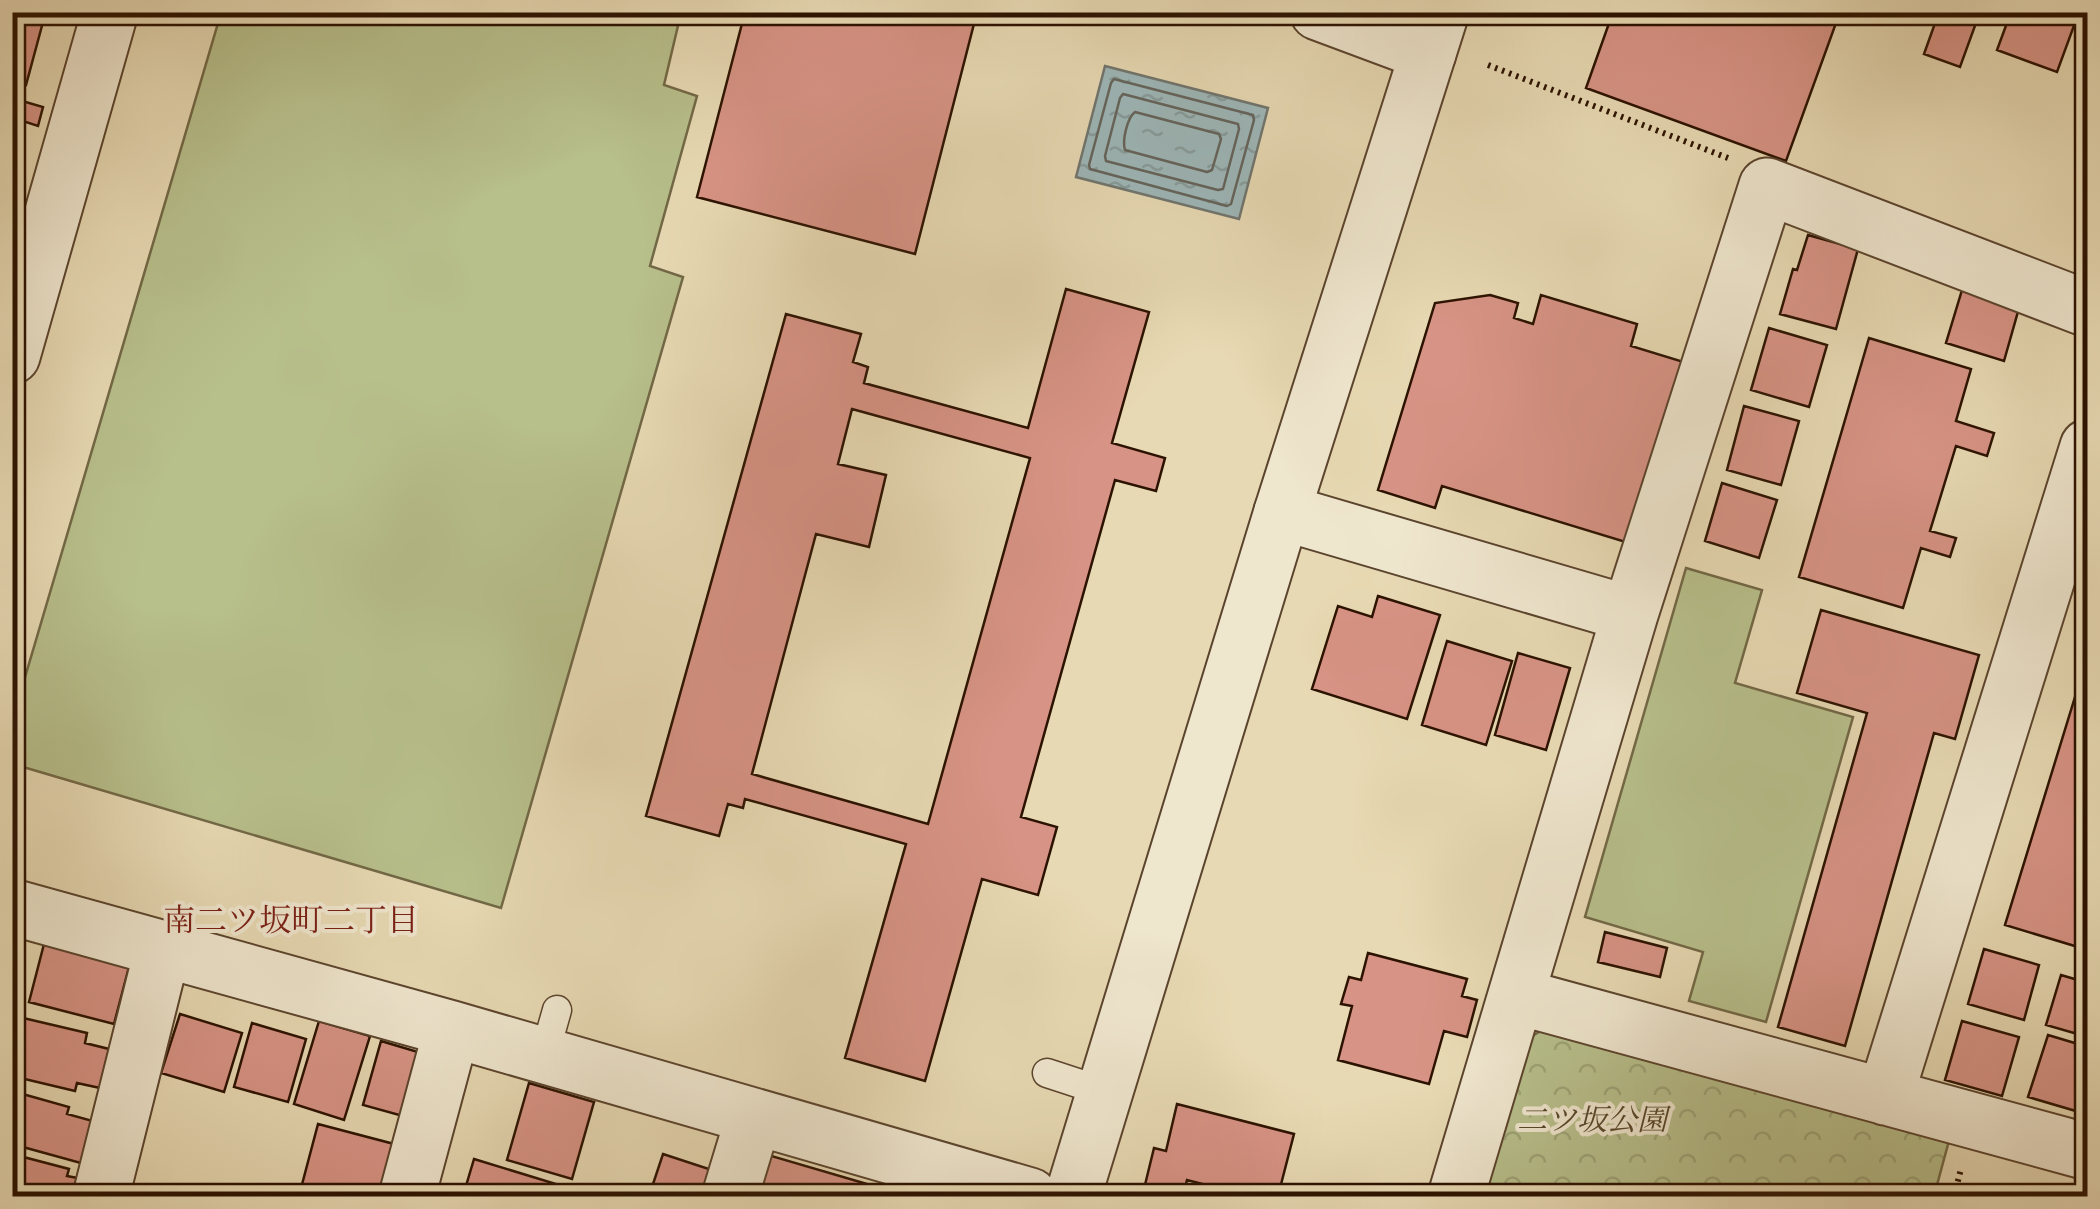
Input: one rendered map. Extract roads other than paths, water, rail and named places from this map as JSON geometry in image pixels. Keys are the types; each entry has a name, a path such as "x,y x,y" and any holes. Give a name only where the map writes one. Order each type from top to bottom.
{"street":[{"path":"12,356 110,12"},
{"path":"1073,1196 1282,512 1434,33 1318,12"},
{"path":"1456,1196 1630,614 1768,186 2088,309"},
{"path":"1885,1097 2088,447"},
{"path":"1282,512 1630,614"},
{"path":"12,907 452,1029 551,1033 754,1117 1030,1196"},
{"path":"100,1196 163,948"},
{"path":"1516,996 1734,1040 1885,1097 2088,1152"},
{"path":"408,1196 452,1029"},
{"path":"730,1196 754,1117"}],"lane":[{"path":"1047,1073 1105,1092"}],"water":[{"path":"1105,66 1268,108 1239,219 1076,177"}],"district":[{"name":"南二ツ坂町二丁目","path":"291,920"}],"park label":[{"name":"二ツ坂公園","path":"1592,1120"}]}
